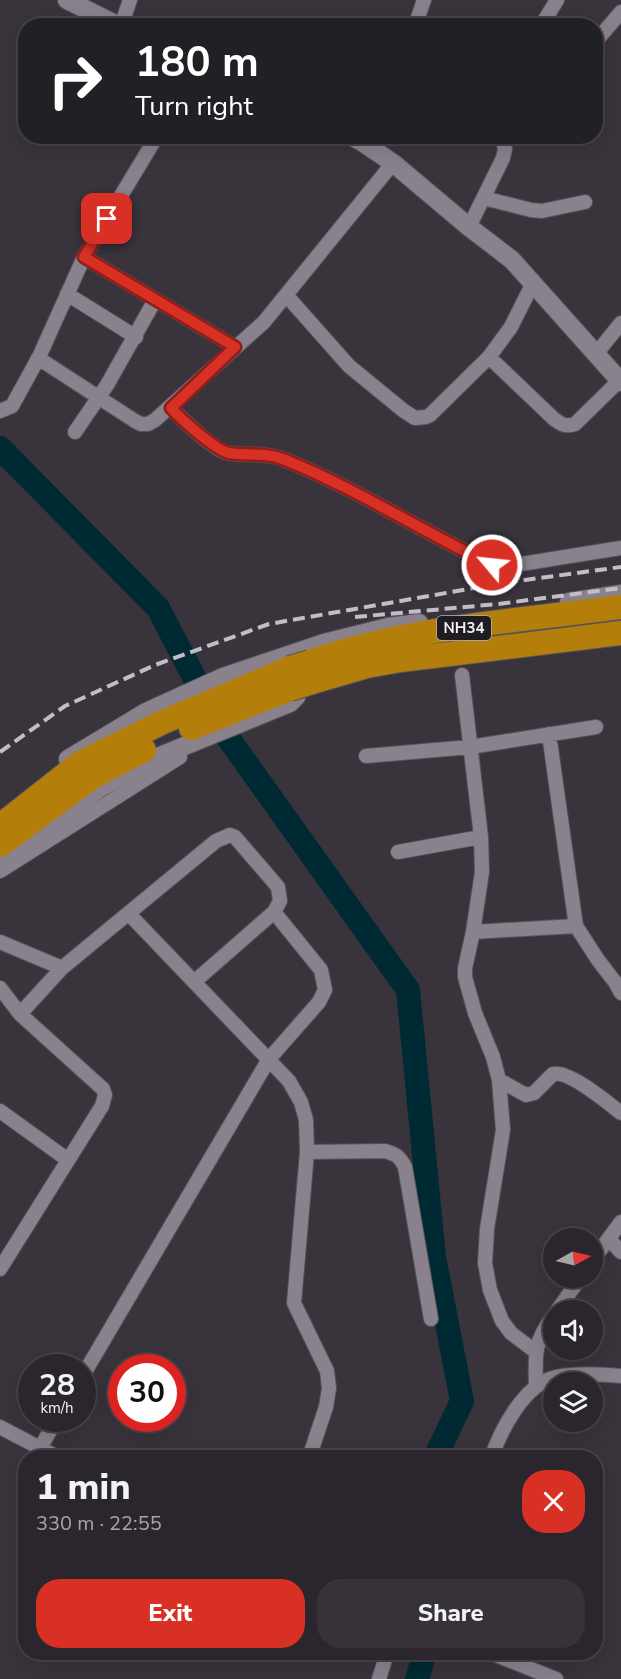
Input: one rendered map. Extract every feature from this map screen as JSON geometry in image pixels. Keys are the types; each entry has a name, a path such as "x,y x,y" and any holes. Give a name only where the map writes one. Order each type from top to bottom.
{"highway":[{"name":"NH34","path":"0,844 91,778 172,741 240,698 347,649 438,631 621,607"},
{"name":"NH34","path":"300,670 367,666 621,633"},
{"name":"NH34","path":"0,826 80,763 172,741"}],"street":[{"path":"68,0 104,18"},
{"path":"123,18 130,0"},
{"path":"418,18 424,0"},
{"path":"546,18 557,0"},
{"path":"603,33 621,12"},
{"path":"0,411 12,406 38,358 84,257 152,144"},
{"path":"367,144 512,260 620,381 569,426 554,419 489,357"},
{"path":"469,227 503,158 504,144"},
{"path":"38,358 141,424 148,424 171,408 264,322 393,163"},
{"path":"484,198 542,211 585,202"},
{"path":"84,257 235,347"},
{"path":"287,296 349,366 415,418 430,415 489,357 511,327 533,283"},
{"path":"67,294 136,337"},
{"path":"75,432 136,337 155,300"},
{"path":"596,354 621,322"},
{"path":"171,408 224,452 265,454 282,459 358,495 492,565 507,566 621,548"},
{"path":"240,698 388,627 621,594"},
{"path":"0,812 76,753 146,712 179,698 240,698 290,703 296,697 301,679 300,670"},
{"path":"462,675 483,872 465,977 499,1080 503,1130 487,1229 485,1263 490,1290 502,1321 511,1333 536,1352"},
{"path":"366,756 470,747 596,727"},
{"path":"549,734 576,926 621,993"},
{"path":"0,860 100,788 150,760 172,741"},
{"path":"0,871 172,741"},
{"path":"20,1014 62,968 216,841 230,835 235,837 278,887 280,901 274,912 194,982"},
{"path":"398,852 481,837"},
{"path":"96,1354 269,1059 319,1002 325,990 321,970 274,912"},
{"path":"129,914 269,1059 289,1081 301,1102 306,1120 307,1152 294,1303 327,1371 329,1388 326,1407 312,1450"},
{"path":"473,932 576,926"},
{"path":"0,942 62,968"},
{"path":"0,988 5,1005 20,1014 103,1089 105,1095 102,1106 0,1269"},
{"path":"499,1080 526,1095 534,1093 553,1074 563,1074 621,1113"},
{"path":"0,1111 68,1160"},
{"path":"307,1152 385,1151 394,1153 400,1158 405,1167 431,1319"},
{"path":"603,1247 621,1222"},
{"path":"609,1239 621,1252"},
{"path":"536,1385 536,1346 543,1329"},
{"path":"494,1450 500,1434 536,1385 554,1377 597,1373 621,1376"},
{"path":"0,1427 44,1450"},
{"path":"40,1448 49,1432"},
{"path":"379,1679 385,1660"},
{"path":"508,1660 556,1679"}],"waterway":[{"path":"0,448 158,608 219,725 408,990 434,1257 462,1401 439,1450"},
{"path":"417,1679 423,1660"}],"railway":[{"path":"0,752 65,706 155,665 269,624 503,583 621,567"},
{"path":"355,617 498,604 621,588"}],"route":[{"path":"107,219 84,257 235,347 171,408 181,418 224,452 265,454 282,459 358,495 492,565"}]}
